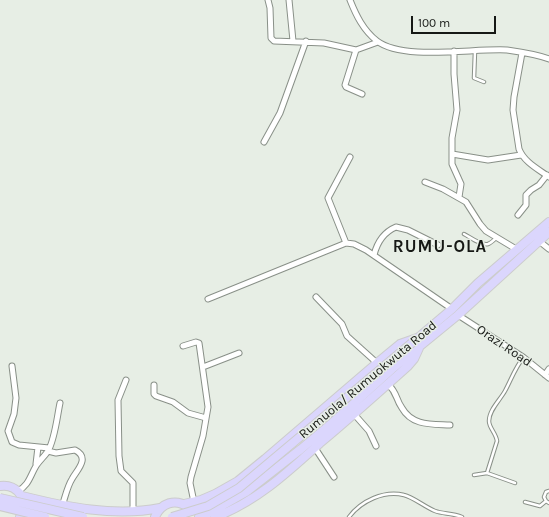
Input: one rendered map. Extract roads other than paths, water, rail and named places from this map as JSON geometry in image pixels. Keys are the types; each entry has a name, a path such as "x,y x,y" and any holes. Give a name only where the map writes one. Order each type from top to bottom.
{"main road":[{"name":"Rumuola/ Rumuokwuta Road","path":"199,517 246,492 332,423 417,344 478,283 549,222"},
{"name":"Rumuola/ Rumuokwuta Road","path":"172,517 208,506 239,488 417,344 458,315 549,232"},
{"path":"184,504 215,494 238,481 400,344 417,344 414,359 354,414 268,487 233,510 220,516"},
{"path":"0,486 12,487 20,494 90,513 107,515 148,513 170,502 177,502 190,508 195,517"},
{"path":"20,494 24,506 20,517"},
{"path":"0,498 83,517"},
{"path":"0,506 45,517"},
{"path":"155,517 160,508"}],"street":[{"path":"268,0 272,40 276,42 306,41 324,43 356,50 378,42"},
{"path":"289,0 293,41"},
{"path":"350,0 359,19 367,31 378,42 392,48 412,52 506,50 549,59"},
{"path":"264,142 280,113 306,41"},
{"path":"356,50 345,85 346,87 362,94"},
{"path":"454,51 457,110 452,138 452,164 461,184 459,197"},
{"path":"518,216 527,202 526,195 548,176 521,155 513,110 522,53"},
{"path":"452,154 488,160 521,155"},
{"path":"346,243 328,198 350,157"},
{"path":"425,182 459,197 468,204 486,231 516,249"},
{"path":"374,255 379,242 386,234 396,227 408,230 438,245"},
{"path":"539,241 549,249"},
{"path":"208,299 346,243 360,246 452,309"},
{"path":"316,297 342,324 347,336 377,363"},
{"name":"Orazi Road","path":"458,315 523,357 547,376"},
{"path":"183,346 196,342 199,343 208,407 190,483 194,502"},
{"path":"203,367 239,353"},
{"path":"12,366 16,398 14,414 8,431 12,442 19,445 38,447 56,453 75,450 80,453 81,467 71,480 62,506"},
{"path":"547,376 549,369"},
{"path":"126,380 118,400 120,456 121,471 133,483 133,514"},
{"path":"388,384 395,392 402,409 410,418 424,423 450,425"},
{"path":"154,385 154,394 156,396 173,402 188,413 206,418"},
{"path":"36,464 48,450 54,432 60,403"},
{"path":"354,414 369,432 376,446"},
{"path":"20,494 28,483 36,464 38,447"},
{"path":"315,448 334,477"}],"lane":[{"path":"475,51 474,78 484,82"},
{"path":"464,234 485,244 488,244 497,238"},
{"path":"487,473 497,441 496,436 490,426 489,417 523,357"},
{"path":"474,475 487,473 515,483"},
{"path":"525,502 540,506 547,502 544,499 544,494 549,491"},
{"path":"349,517 355,509 372,498 392,494 405,495 436,512 450,513 462,517"}],"district":[{"name":"RUMU-OLA","path":"440,247"}]}
